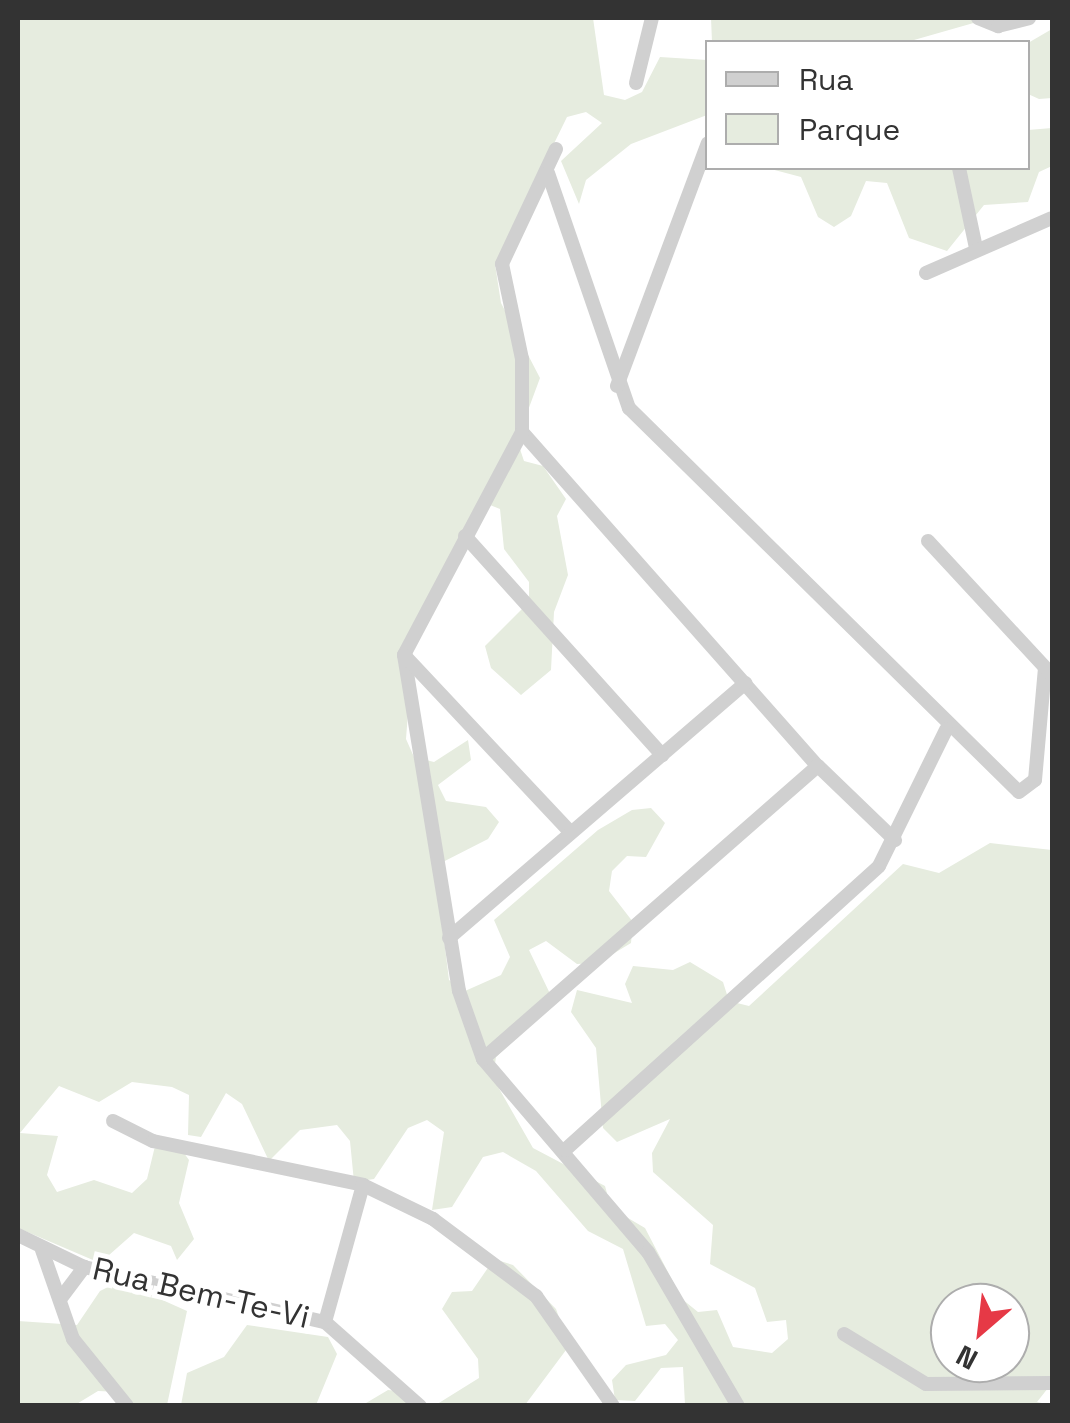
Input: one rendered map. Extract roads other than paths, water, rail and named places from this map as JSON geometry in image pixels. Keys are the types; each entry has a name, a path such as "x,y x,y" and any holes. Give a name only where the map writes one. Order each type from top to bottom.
{"street":[{"path":"636,83 652,18"},
{"path":"978,18 998,26 1029,18"},
{"path":"556,149 502,264 522,359 522,432 404,654 449,938 483,1059 565,1150 648,1252 738,1406"},
{"path":"616,386 705,151"},
{"path":"959,170 976,248"},
{"path":"548,173 616,386 641,424 946,730 1025,791 1035,780 1049,673 928,541"},
{"path":"926,272 1052,218"},
{"path":"522,432 818,766 896,840"},
{"path":"466,536 662,755"},
{"path":"404,654 570,832"},
{"path":"449,938 745,683"},
{"path":"565,1150 863,884 896,840 946,730"},
{"path":"483,1059 818,766"},
{"path":"113,1121 153,1142 363,1185 507,1269 613,1406"},
{"path":"325,1322 363,1185"},
{"name":"Rua Bem-Te-Vi","path":"18,1234 42,1250 84,1267 325,1322 420,1406"},
{"path":"42,1250 88,1366 127,1406"},
{"path":"62,1298 84,1267"},
{"path":"844,1334 926,1384 1052,1383"},
{"path":"592,1382 599,1406"}]}
